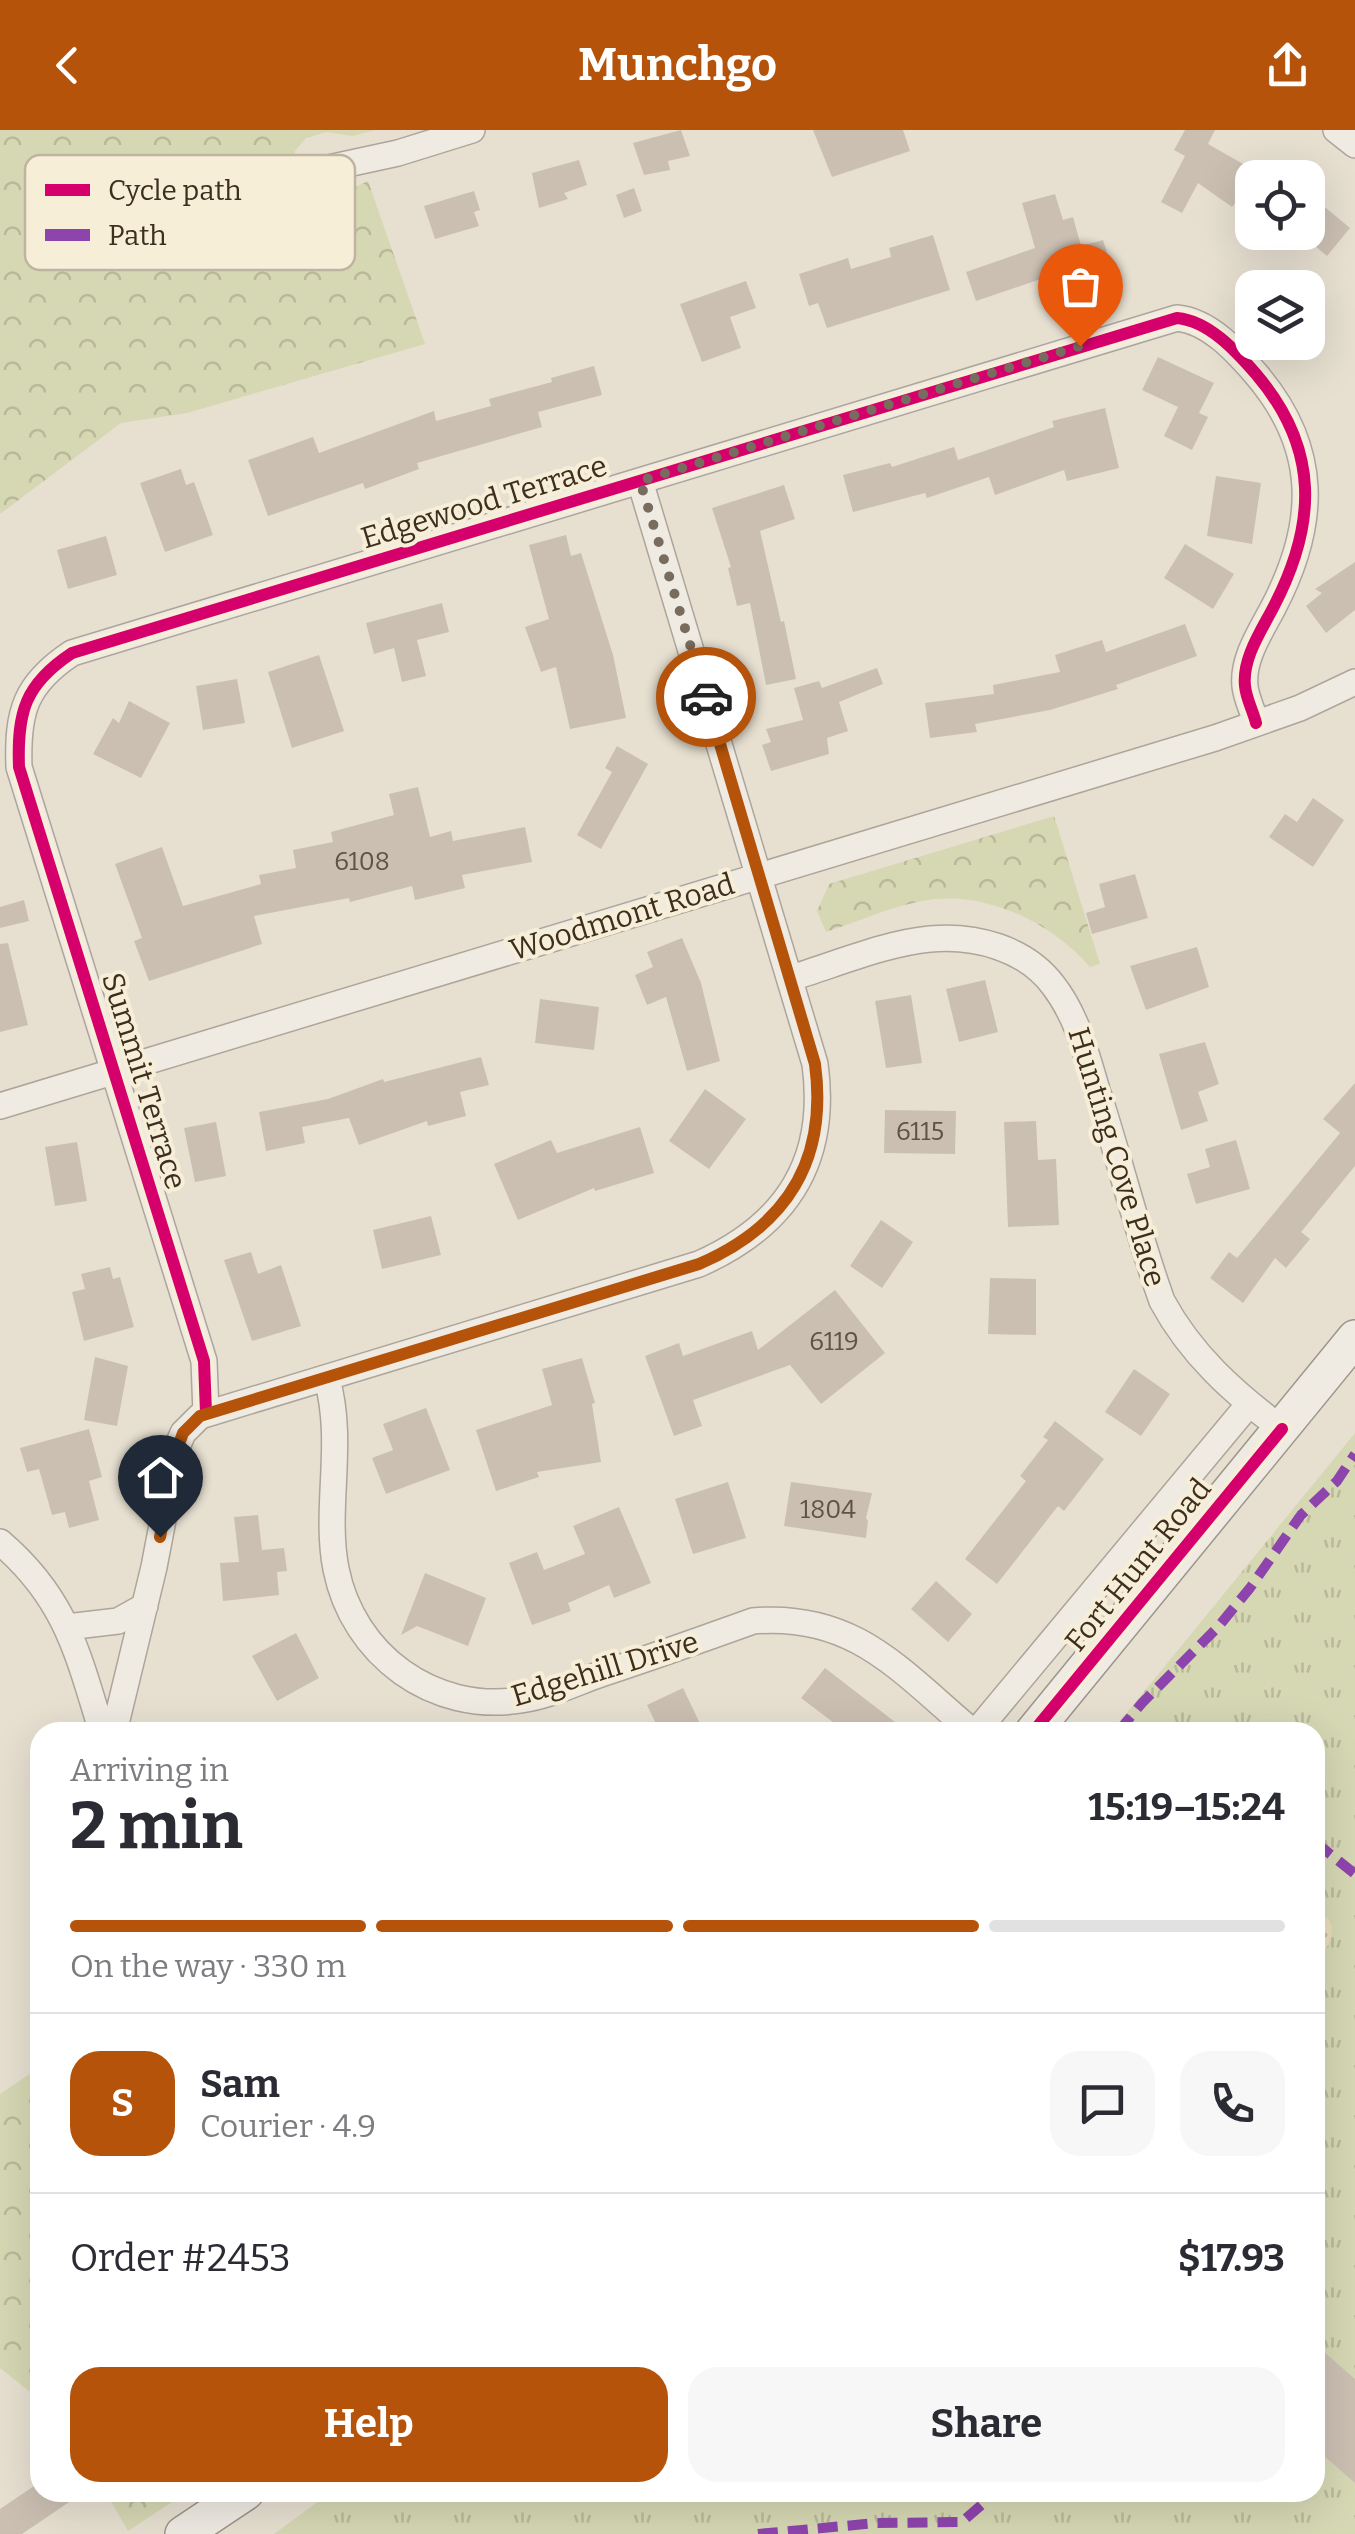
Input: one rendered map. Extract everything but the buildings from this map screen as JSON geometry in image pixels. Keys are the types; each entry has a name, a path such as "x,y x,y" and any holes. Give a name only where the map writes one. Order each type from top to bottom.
{"main road":[{"name":"Fort Hunt Road","path":"1041,1722 1355,1338"},
{"path":"183,2534 231,2502"}],"street":[{"path":"355,162 472,130"},
{"path":"1336,130 1355,145"},
{"name":"Edgewood Terrace","path":"10,770 24,704 50,668 72,654 1177,318 1207,328 1269,389 1292,428 1301,454 1307,490 1305,528 1297,558 1248,664 1245,686 1256,723"},
{"path":"116,1722 178,1447 183,1433 206,1413 699,1264 731,1250 757,1232 780,1209 798,1182 817,1123 819,1091 815,1064 640,481"},
{"name":"Woodmont Road","path":"0,1106 1256,723 1355,682"},
{"name":"Summit Terrace","path":"10,770 116,1071 204,1362 206,1413"},
{"name":"Hunting Cove Place","path":"791,978 909,943 962,938 1013,953 1044,975 1069,1008 1078,1029 1162,1301 1190,1346 1249,1404"},
{"name":"Edgehill Drive","path":"328,1379 336,1409 334,1553 342,1597 372,1648 395,1670 419,1684 467,1700 521,1700 753,1622 780,1619 830,1627 861,1642 961,1722"},
{"path":"1249,1404 1282,1429"},
{"name":"Fort Hunt Road","path":"982,1722 1249,1404"},
{"path":"0,1542 50,1594 66,1627 99,1722"},
{"path":"66,1627 118,1621 144,1606"}],"green space":[{"path":"0,130 376,130 352,136 326,132 306,138 294,155 25,155 25,270 355,270 355,187 368,181 425,344 187,413 121,423 0,514"},
{"path":"1054,816 1100,964 1090,967 1036,923 968,900 922,901 826,932 817,911 829,884"},
{"path":"1355,1433 1355,2534 274,2534 317,2502 1325,2502 1325,1722 1119,1722"},
{"path":"30,2074 30,2392 0,2368 0,2094"},
{"path":"111,2502 172,2502 128,2531"}],"sand":[{"path":"1325,1917 1331,1924 1331,1937 1325,1949"}],"marked path":[{"path":"1126,1722 1218,1627 1301,1515 1337,1481 1355,1454"},
{"path":"1325,1850 1355,1874"},
{"path":"758,2534 876,2523 962,2522 985,2502"}],"cycle path":[{"path":"206,1413 204,1361 19,767 20,730 27,701 44,676 72,653 1177,318 1211,331 1248,365 1277,402 1301,459 1305,488 1298,547 1246,666 1246,691 1256,723"},
{"path":"1041,1722 1282,1429"}],"way so far":[{"path":"706,697 640,481 1080,346"}],"route":[{"path":"160,1537 178,1447 183,1433 200,1416 699,1264 731,1250 757,1232 780,1209 798,1182 817,1123 819,1091 815,1064 706,697"}]}
